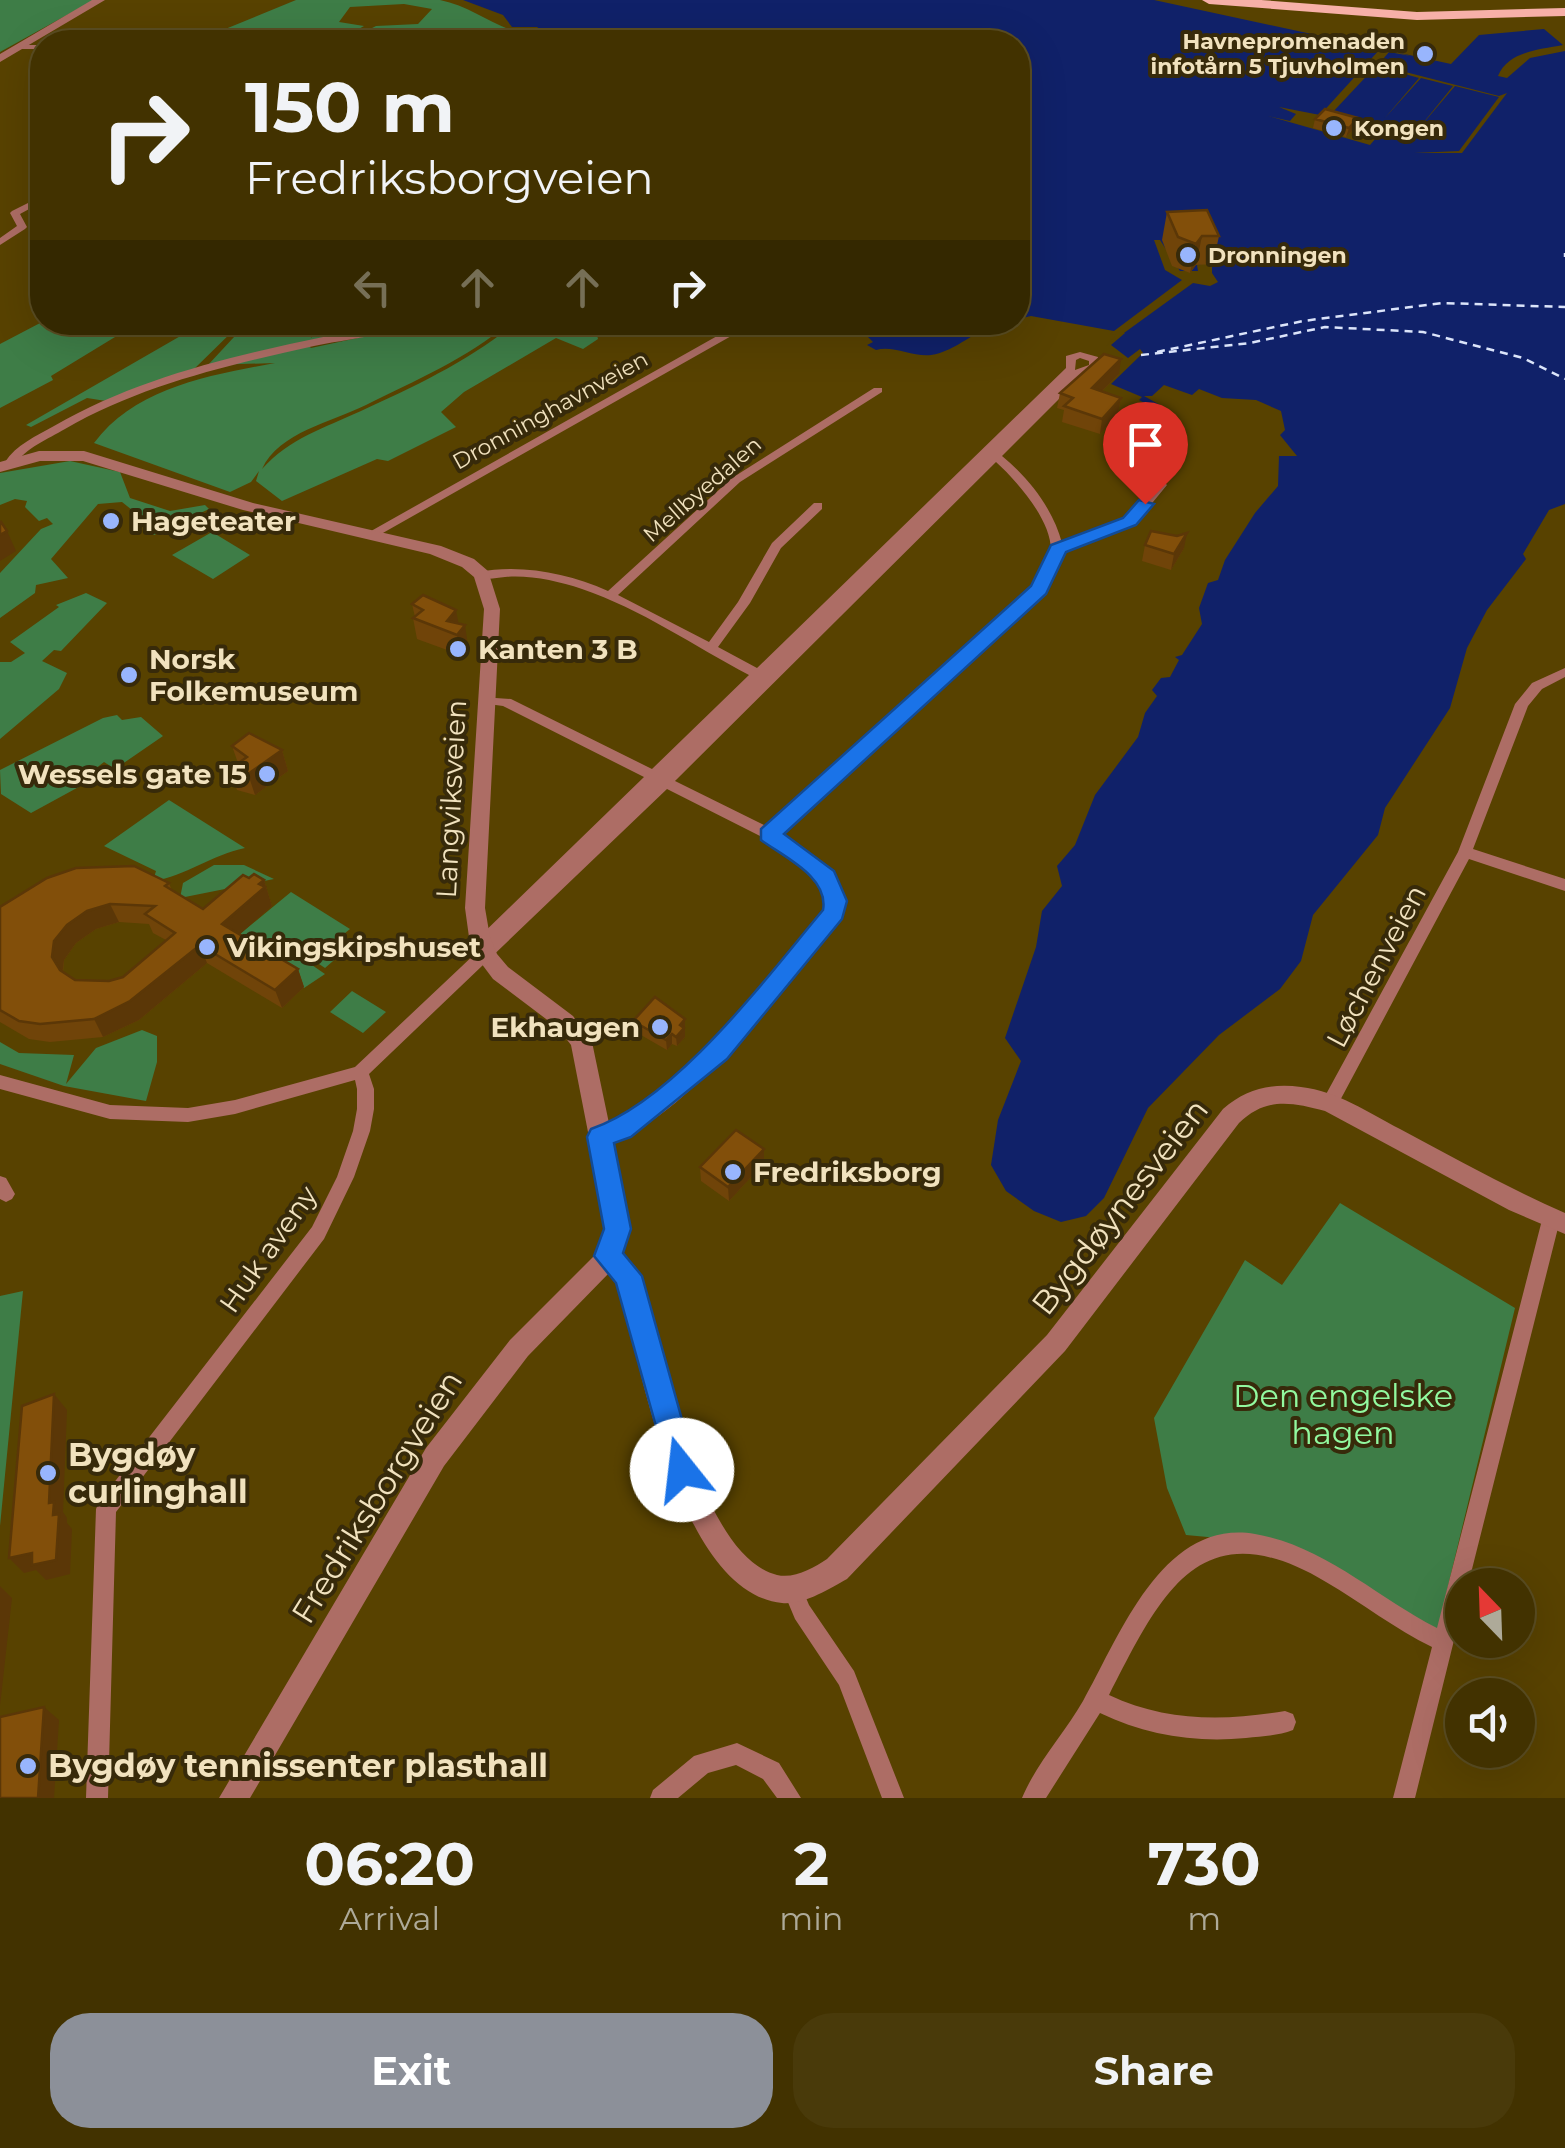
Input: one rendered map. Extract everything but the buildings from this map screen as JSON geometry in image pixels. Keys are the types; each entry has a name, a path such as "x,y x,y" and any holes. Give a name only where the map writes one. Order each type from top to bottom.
{"highway":[{"path":"1210,0 1419,20 1565,9"},
{"path":"1249,0 1450,12 1565,9"}],"street":[{"path":"49,30 100,0"},
{"path":"0,59 30,41"},
{"path":"20,47 30,47"},
{"path":"0,242 22,227 15,213 30,206"},
{"path":"6,464 57,427 153,386 362,335"},
{"name":"Dronninghavnveien","path":"370,535 728,335"},
{"path":"0,1082 110,1112 188,1114 360,1072 1030,414 1071,370 1070,358 1085,355 1094,360 1094,368 1080,372 1030,414"},
{"name":"Mellbyedalen","path":"610,596 736,480 878,390"},
{"path":"769,834 1039,589 1058,549 1048,519 990,453"},
{"path":"6,464 50,455 84,456 233,502 449,554 482,576 533,572 610,596 763,676"},
{"path":"1058,549 1130,522 1161,485"},
{"path":"712,648 744,603 776,546 818,506"},
{"name":"Langviksveien","path":"481,950 475,908 492,600 482,576"},
{"name":"Løchenveien","path":"1330,1103 1465,852 1522,704 1537,686 1565,672"},
{"path":"486,700 506,702 769,834 826,876 836,901 834,913 718,1052 634,1121 600,1137"},
{"path":"1465,852 1565,884"},
{"path":"481,950 502,976 565,1021 577,1037 586,1056 618,1229 608,1256 628,1276 678,1460 706,1521 745,1572 768,1587 792,1588 802,1612 848,1678 893,1798"},
{"name":"Huk aveny","path":"98,1798 102,1520 128,1480 318,1233 343,1189 357,1144 365,1107 366,1082 360,1072"},
{"name":"Bygdøynesveien","path":"792,1588 826,1575 848,1559 1016,1387 1072,1323 1238,1108 1256,1097 1279,1093 1330,1103 1558,1222"},
{"path":"1404,1798 1558,1222"},
{"name":"Fredriksborgveien","path":"234,1798 435,1457 510,1358 608,1256"},
{"path":"1034,1798 1096,1700 1164,1579 1188,1557 1216,1544 1246,1542 1291,1553 1444,1642"},
{"path":"1096,1700 1136,1719 1169,1727 1214,1730 1285,1722"},
{"path":"661,1798 702,1764 737,1754 771,1771 790,1798"}],"green space":[{"path":"0,0 94,0 40,30 30,30 30,35 0,52"},
{"path":"296,0 440,0 512,30 368,30 376,26 418,24 432,9 404,4 350,7 339,22 364,26 357,30 223,30"},
{"path":"30,328 30,335 118,335 51,376 53,380 0,408 0,344"},
{"path":"182,335 229,335 191,372 106,401 87,398 31,427 26,425"},
{"path":"236,335 352,335 308,345 311,348 371,335 492,335 440,368 293,437 270,456 262,469 296,442 441,372 499,335 597,335 598,339 583,349 556,338 464,392 441,412 456,427 388,461 377,459 282,501 256,481 259,471 251,482 230,492 94,443 111,424 153,396 201,379 275,363 208,365"},
{"path":"70,461 120,472 130,498 170,511 205,505 209,509 154,535 133,520 137,514 122,502 98,504 51,559 68,578 36,585 35,593 0,618 0,573 41,529 53,524 47,518 39,521 25,507 27,501 15,499 0,505 0,473"},
{"path":"212,532 250,555 213,579 172,555"},
{"path":"86,593 107,603 61,651 54,650 42,661 67,673 59,689 0,739 0,662 11,662 25,653 10,642 59,607 56,605"},
{"path":"117,715 122,720 141,717 163,736 115,769 104,762 90,773 97,777 31,813 1,794 0,770 103,718"},
{"path":"169,800 245,848 153,881 156,871 104,846"},
{"path":"214,865 244,865 274,879 180,898 183,883"},
{"path":"291,892 350,929 328,947 340,955 325,968 313,960 309,963 325,974 304,988 229,943"},
{"path":"352,991 386,1012 363,1033 330,1012"},
{"path":"142,1030 157,1036 157,1062 146,1101 64,1086 0,1064 0,1042 19,1053 74,1055 66,1084 96,1048"},
{"name":"Den engelske hagen","path":"1340,1203 1515,1308 1452,1568 1445,1568 1445,1599 1436,1636 1283,1544 1186,1535 1167,1488 1154,1418 1245,1260 1282,1285"},
{"path":"23,1291 0,1526 0,1296"}],"shaded area":[{"path":"463,0 1154,0 1451,64 1479,35 1544,29 1563,45 1516,57 1498,76 1507,78 1530,58 1565,51 1565,504 1549,510 1523,554 1526,559 1487,610 1467,648 1450,708 1385,808 1378,835 1313,915 1301,961 1280,989 1219,1035 1148,1108 1104,1198 1086,1216 1061,1222 1034,1211 1006,1191 991,1165 998,1120 1021,1061 1005,1038 1036,947 1042,911 1062,886 1057,866 1075,845 1095,795 1138,737 1145,713 1157,696 1152,690 1161,678 1170,677 1179,660 1175,657 1182,655 1202,624 1199,608 1208,583 1218,580 1225,560 1255,513 1278,486 1279,456 1297,456 1280,435 1285,430 1281,411 1256,400 1222,398 1199,389 1192,395 1164,385 1152,396 1144,396 1160,405 1154,408 1139,400 1142,397 1111,384 1143,353 1140,349 1128,358 1111,345 1125,333 1030,316 1030,30 536,30 538,27 512,27 503,15"},
{"path":"866,335 975,335 931,355 876,350 867,345 873,342"}],"pier":[{"path":"1381,48 1411,56 1389,52 1378,65 1499,96 1507,93 1462,153 1414,153 1459,151 1499,97 1455,86 1415,133 1453,86 1421,78 1384,119 1419,78 1376,66 1331,114 1382,131 1370,145 1268,116 1290,121 1296,114 1279,107 1320,115"},
{"name":"Dronningen","path":"1154,240 1160,240 1180,271 1198,271 1197,265 1212,262 1212,273 1218,282 1210,286 1193,283 1106,346 1116,335 1110,334 1182,280 1165,270"}],"ferry route":[{"path":"1157,352 1303,321 1442,303 1565,307"},
{"path":"1141,355 1250,343 1325,327 1423,332 1523,358 1565,379"}],"place":[{"name":"Havnepromenaden infotårn 5 Tjuvholmen","path":"1425,54"},
{"name":"Kongen","path":"1334,128"},
{"name":"Dronningen","path":"1188,255"},
{"name":"Hageteater","path":"111,521"},
{"name":"Kanten 3 B","path":"458,649"},
{"name":"Norsk Folkemuseum","path":"129,675"},
{"name":"Wessels gate 15","path":"267,774"},
{"name":"Vikingskipshuset","path":"207,947"},
{"name":"Ekhaugen","path":"660,1027"},
{"name":"Fredriksborg","path":"733,1172"},
{"name":"Bygdøy curlinghall","path":"48,1473"},
{"name":"Bygdøy tennissenter plasthall","path":"28,1766"}],"route":[{"path":"682,1470 628,1276 608,1256 618,1229 600,1137 622,1130 718,1052 834,913 836,901 826,876 769,834 1039,589 1048,578 1058,549 1086,542 1130,522 1145,504"}]}
